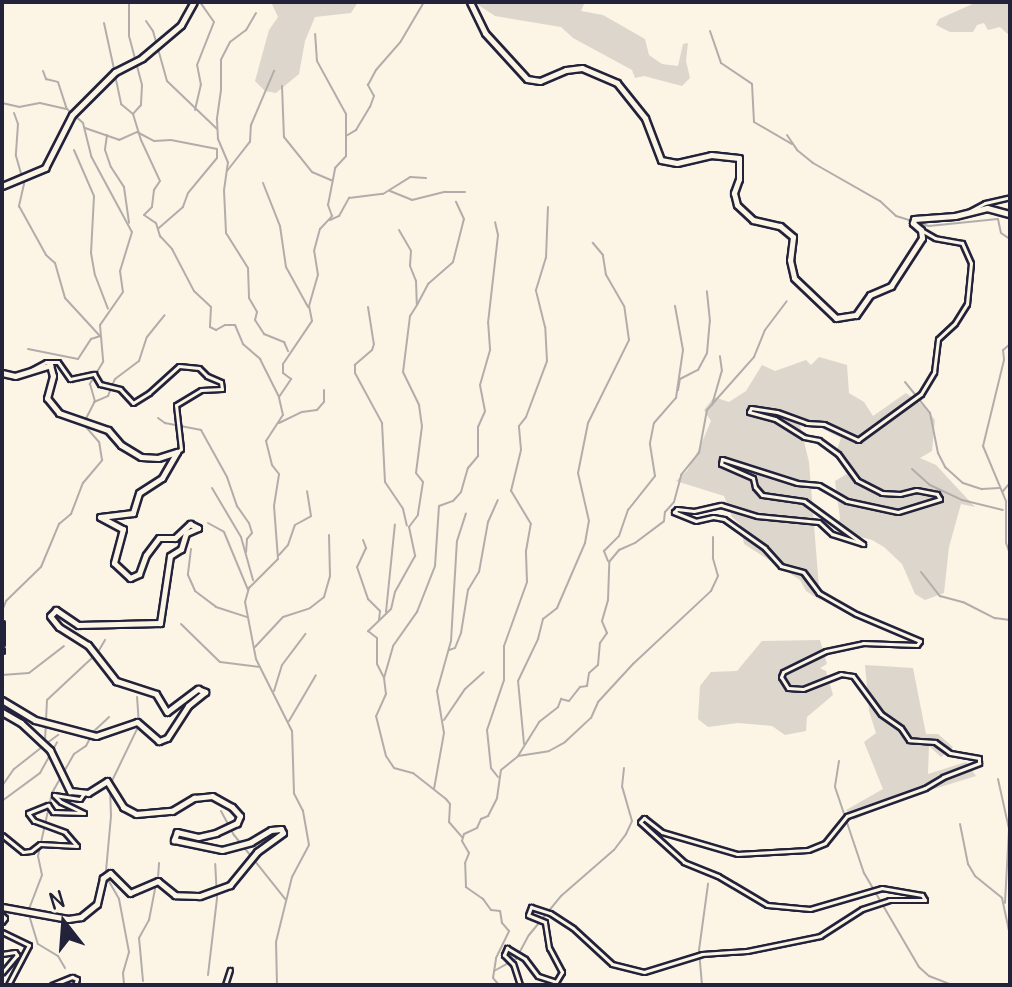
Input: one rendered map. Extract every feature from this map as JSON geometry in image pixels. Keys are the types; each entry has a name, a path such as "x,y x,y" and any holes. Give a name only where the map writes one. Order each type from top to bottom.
{"street":[{"path":"2,186 45,168 72,115 114,73 142,58 181,25 194,2"},
{"path":"470,2 485,33 516,64 523,76 532,81 582,68 617,83 638,107 657,155 665,162 677,163 711,155 739,158 739,179 734,193 737,205 753,220 780,226 791,235 794,278 836,318 856,315 870,295 891,286 922,238 921,230"},
{"path":"546,79 550,71"},
{"path":"933,237 913,223 914,219 955,216 1010,197"},
{"path":"970,211 991,208 1010,214"},
{"path":"520,985 513,964 504,955 507,948 525,959 538,976 556,982 562,972 549,948 545,922 528,915 531,907 550,913 573,928 612,964 644,972 702,954 747,951 820,936 862,909 889,900 925,900 922,895 882,888 810,909 767,905 718,876 684,862 640,822 644,818 662,832 737,854 808,850 825,843 846,816 925,788 943,777 979,763 977,757 950,753 935,742 909,740 901,728 881,714 853,676 841,674 803,689 788,688 782,681 783,672 826,651 863,643 917,645 920,641 856,614 819,593 803,572 781,566 765,548 724,519 696,521 674,512 677,509 694,511 721,505 757,516 819,522 832,534 863,544 804,501 762,495 755,487 753,478 721,464 722,459 797,483 819,485 839,498 898,512 939,500 937,494 916,490 900,494 882,493 857,480 838,454 823,443 804,437 775,419 749,412 751,408 777,412 807,423 824,424 858,440 921,394 934,372 938,339 955,323 967,304 971,263 962,243 922,238"},
{"path":"2,700 35,720 96,736 137,722 159,741 167,738 188,706 204,694 203,689 198,689 172,711 165,710 156,694 116,681 88,645 59,627 50,616 56,610 78,625 160,623 170,556 181,549 186,533 198,528 190,524 175,538 159,538 146,555 139,574 130,578 114,563 123,529 100,517 133,513 139,493 166,474 181,449 176,405 201,390 222,389 221,382 199,368 179,366 133,403 120,389 96,381 94,374 70,379 58,362 41,363 30,371"},
{"path":"2,373 15,376 46,365 52,367 47,398 59,413 108,430 121,445 141,457 153,459 177,452"},
{"path":"2,623 2,643"},
{"path":"2,712 21,723 48,748 67,787 84,793"},
{"path":"2,835 23,852 31,851 40,844 77,846 65,832 34,821 28,813 48,805 53,812 84,813 61,802 54,795 80,799 84,793 107,781 123,807 136,814 172,811 200,796 221,800 238,814 241,819 237,823 208,836 182,831 172,838 204,848 230,849 271,830 281,829 283,833 257,852 230,885 199,896 175,895 158,881 130,893 110,873 103,878 97,904 81,917 68,919 2,907"},
{"path":"2,915 5,918 2,922"},
{"path":"2,932 29,945 8,985"},
{"path":"2,954 15,952 17,955 2,973"},
{"path":"215,985 225,984 230,970"},
{"path":"52,985 72,977 77,979 75,985"}],"shaded area":[{"path":"271,2 358,2 351,13 315,17 305,41 299,74 276,93 265,91 255,81 269,30 278,17"},
{"path":"474,2 585,2 581,11 603,15 645,39 649,55 662,64 678,66 683,44 688,43 686,61 690,78 682,86 644,76 635,78 632,70 573,38 561,27 495,16"},
{"path":"977,2 1010,2 1010,36 1000,27 988,30 984,23 977,25 973,32 950,32 936,25 939,19"},
{"path":"819,357 847,365 849,393 864,402 873,416 906,393 924,406 935,420 932,451 920,458 936,465 975,507 961,504 949,547 944,593 925,600 915,594 902,564 884,547 872,540 835,530 840,518 835,481 847,474 835,456 841,438 821,428 800,425 809,462 820,600 806,591 800,580 744,544 740,524 732,517 724,496 676,481 687,471 699,449 711,421 704,410 714,397 729,402 746,391 762,365 775,371 806,360 811,365"},
{"path":"820,640 827,664 820,668 826,671 833,695 807,717 806,731 785,735 772,726 738,723 708,727 698,719 700,686 711,672 737,671 762,641"},
{"path":"865,665 913,668 926,734 938,734 953,747 941,757 929,746 928,774 966,762 976,776 892,802 854,820 846,810 883,789 864,742 876,733 869,711"}],"waterway":[{"path":"129,2 129,36 142,85 141,105 133,114"},
{"path":"195,110 201,85 197,65 214,22 200,2"},
{"path":"346,136 356,130 370,107 374,96 368,85 376,70 401,41 424,2"},
{"path":"256,13 246,30 230,42 221,60 217,120 218,139 228,162 224,190 226,233 248,268 249,298 257,312 255,320 264,334 284,342 288,351"},
{"path":"146,21 153,31 167,81 217,129"},
{"path":"104,23 114,69"},
{"path":"710,31 721,63 752,84 754,122 792,144"},
{"path":"277,985 276,942 292,877 309,845 303,811 294,793 292,731 256,659 245,602 249,588 278,559 274,506 279,474 272,465 266,441 283,415 279,397 291,379 283,373 283,364 312,321 309,306 318,275 314,251 320,229 332,216 328,205 335,168 346,156 346,114 317,61 315,34"},
{"path":"43,71 46,79 58,82 67,109 83,123 91,156 132,232 120,271 123,292 100,325 103,362 90,384 95,401 86,419"},
{"path":"227,171 250,142 251,125 274,71"},
{"path":"115,75 121,104 133,114 160,181 154,190 152,207 144,215 156,223 160,236 172,249 194,291 211,307 210,327 216,330 225,325 235,325 243,344 260,359 279,397"},
{"path":"282,86 284,137 312,172 331,180"},
{"path":"2,103 19,107 40,103 66,109"},
{"path":"14,113 18,124 16,156 24,184 19,206 46,255 55,263 65,298 100,336"},
{"path":"85,128 119,140 137,132 154,141 171,140 217,149 217,158 188,193 183,207 159,228"},
{"path":"107,135 105,150 111,167 124,187 129,223"},
{"path":"787,135 797,150 813,163 880,201 896,216 929,226 998,219 1001,233 1010,239"},
{"path":"74,150 94,196 91,253 95,275 108,309"},
{"path":"330,220 339,216 349,198 383,194 410,177 426,178"},
{"path":"263,183 280,226 286,267 308,307"},
{"path":"390,191 412,200 445,192 465,192"},
{"path":"417,305 428,284 453,262 464,219 456,202"},
{"path":"498,777 491,768 487,730 504,680 504,646 527,582 526,551 531,524 511,491 521,450 519,426 526,417 547,361 545,327 536,290 546,258 548,207"},
{"path":"384,678 393,646 417,612 435,566 439,506 453,501 461,492 468,468 478,456 478,427 485,411 480,385 490,349 488,323 498,235 495,222"},
{"path":"399,230 411,251 410,266 416,281 417,305 410,316 403,372 419,405 422,426 416,473 423,482 418,515 409,527 415,556 395,592 391,609 368,631 377,638 377,664 384,678 386,694 376,716 386,756 394,768 413,773 446,799 450,804 449,822 462,837"},
{"path":"524,744 518,681 538,639 543,619 557,608 585,543 589,521 578,473 588,423 629,340 624,306 606,275 603,255 593,243"},
{"path":"1010,288 1010,307"},
{"path":"678,390 680,379 698,370 707,353 710,321 707,291"},
{"path":"499,985 493,978 496,958 509,931 502,923 500,911 491,910 483,899 466,887 465,863 469,853 462,841 464,834 477,828 481,819 488,816 497,798 501,770 518,756 539,722 558,707 561,699 569,701 580,687 587,686 589,673 598,665 600,643 607,633 602,621 608,600 609,562 619,550 635,543 664,521 665,512 674,502 681,475 699,453 707,410 754,357 765,330 787,301"},
{"path":"608,561 604,551 619,536 628,510 655,476 650,443 654,423 676,398 683,350 675,306"},
{"path":"368,307 374,344 372,350 355,365 355,373 382,423 385,482 403,509 407,526"},
{"path":"1010,313 1010,334"},
{"path":"94,402 108,396 115,379 139,361 147,337 165,315"},
{"path":"28,349 78,359 91,339 100,336"},
{"path":"1010,344 1003,350 1004,360 983,446 1006,501 1006,543 1010,554"},
{"path":"712,405 722,371 720,356"},
{"path":"905,382 930,413 938,453 945,467 963,483 982,489 999,488"},
{"path":"279,423 302,412 317,410 324,402 324,390"},
{"path":"158,418 165,423 201,430 227,477 237,506 249,523 252,533 247,539 246,552"},
{"path":"2,611 6,601 41,567 59,524 71,514 83,483 102,460 99,442 84,425"},
{"path":"912,469 930,485 962,500 1003,510"},
{"path":"1003,491 1010,483"},
{"path":"212,488 241,537 253,580"},
{"path":"279,555 288,545 295,525 311,516 307,491"},
{"path":"449,650 455,648 461,633 468,590 479,572 488,522 498,500"},
{"path":"434,789 444,733 437,691 451,641 457,541 466,513"},
{"path":"208,523 224,532 248,590"},
{"path":"386,612 395,524"},
{"path":"255,647 283,617 310,608 324,597 330,576 329,535"},
{"path":"518,756 549,751 565,742 591,718 598,702 633,664 711,591 718,576 713,558 713,537"},
{"path":"363,540 366,548 357,567 368,599 380,611 379,620"},
{"path":"191,549 188,575 195,591 216,607 246,617"},
{"path":"921,572 940,596 963,602 995,618 1010,620"},
{"path":"1010,591 1010,614"},
{"path":"181,624 220,662 260,667"},
{"path":"274,691 282,665 305,634"},
{"path":"98,652 105,640"},
{"path":"2,675 29,673 64,646"},
{"path":"45,741 47,700 93,657"},
{"path":"444,720 465,689 484,672"},
{"path":"289,721 316,675"},
{"path":"110,785 139,725 137,697"},
{"path":"93,732 109,717"},
{"path":"47,743 58,735"},
{"path":"29,909 42,875 38,856 52,793 74,754 86,746 90,738"},
{"path":"2,801 40,773 57,742"},
{"path":"2,786 14,769 42,747"},
{"path":"839,761 835,787 864,873 919,967 929,976 953,985"},
{"path":"494,971 516,959 529,935 561,896 614,850 626,834 632,821 622,787 624,768"},
{"path":"998,779 1009,829 1005,903"},
{"path":"106,871 110,791"},
{"path":"221,811 234,835 286,900"},
{"path":"960,824 968,864 975,876 1002,898 1010,936"},
{"path":"158,878 159,863"},
{"path":"208,975 217,898 215,864"},
{"path":"107,878 119,899 129,952 123,973 124,984"},
{"path":"143,981 139,938 149,920 156,884"},
{"path":"702,985 699,950 708,884"},
{"path":"29,915 38,944 58,956 65,968"}]}
